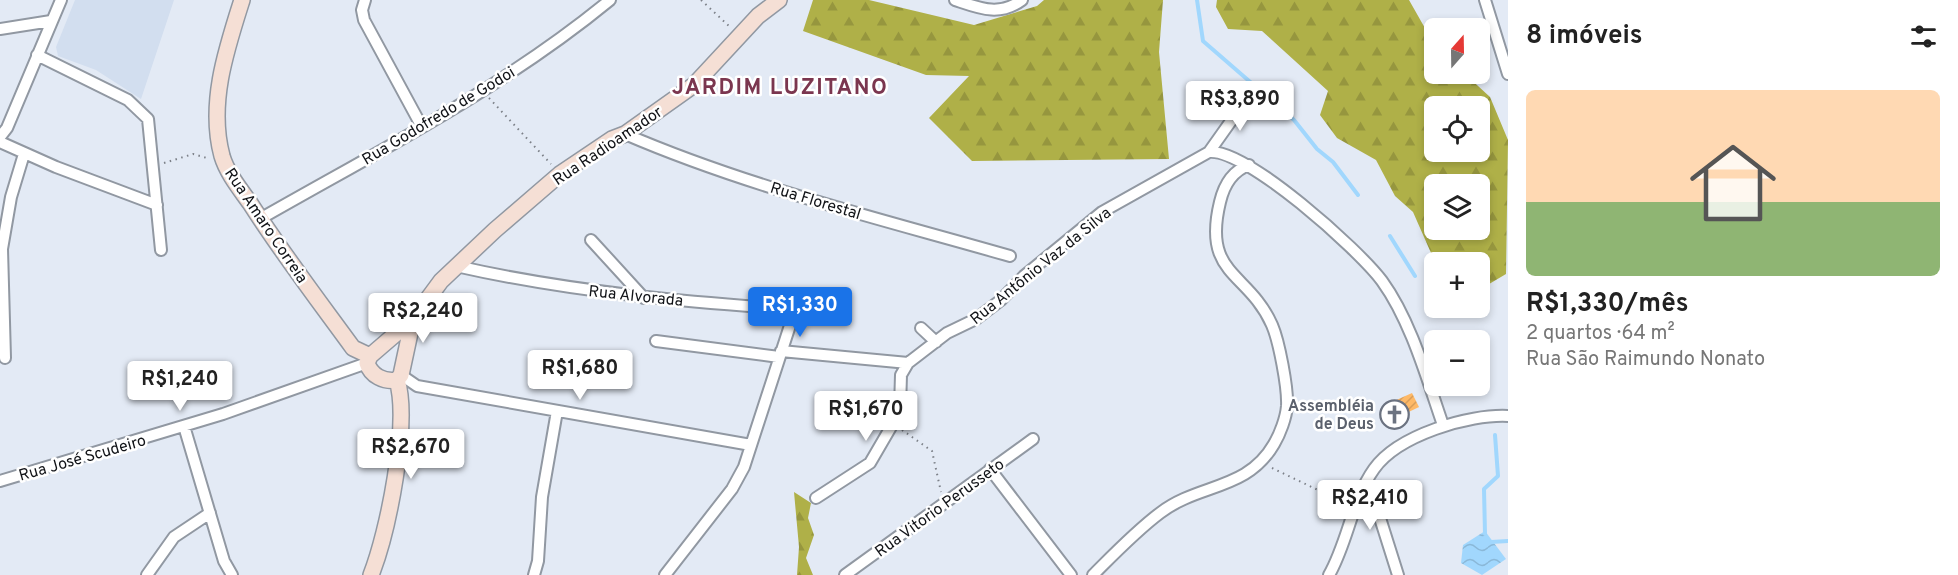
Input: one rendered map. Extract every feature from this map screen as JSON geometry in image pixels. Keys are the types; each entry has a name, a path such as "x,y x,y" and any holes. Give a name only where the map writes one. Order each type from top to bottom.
{"street":[{"path":"0,137 7,128 61,0"},
{"name":"Rua Amaro Correia","path":"242,0 230,37 218,94 219,137 225,164 260,219 353,348 371,356"},
{"path":"365,0 362,10 364,20 422,127"},
{"name":"Rua Godofredo de Godoi","path":"260,219 483,92 567,34 610,0"},
{"name":"Rua Radioamador","path":"400,372 413,320 425,300 456,266 560,174 612,139 625,134 694,85 739,35 779,0"},
{"path":"954,0 989,10 1002,11 1022,0"},
{"path":"1485,0 1508,74"},
{"path":"0,29 51,21"},
{"path":"37,55 128,100 148,119 152,134 153,173 162,250"},
{"path":"1209,152 1230,121 1256,100"},
{"name":"Rua Florestal","path":"625,134 697,162 832,206 1010,256"},
{"path":"0,142 24,154 157,205"},
{"path":"1209,152 1219,151 1249,165 1273,180 1352,250 1382,281 1397,306 1443,425"},
{"name":"Rua Antônio Vaz da Silva","path":"892,424 900,408 901,375 908,363 947,333 976,319 1001,300 1024,276 1102,212 1209,152"},
{"path":"5,358 2,249 11,197 24,154"},
{"path":"1092,575 1161,512 1198,493 1249,474 1262,462 1279,436 1287,405 1273,327 1265,312 1227,268 1216,248 1217,214 1222,192 1239,169 1249,165"},
{"path":"591,240 644,298"},
{"name":"Rua Alvorada","path":"456,266 554,285 644,298 818,311"},
{"path":"665,575 732,489 744,466 795,310"},
{"name":"Rua Radioamador","path":"371,356 413,320"},
{"path":"921,327 936,342"},
{"path":"656,341 780,354 908,363"},
{"path":"371,575 388,518 396,468 402,397 400,372 390,350 371,356 370,371 377,376 389,381 400,372"},
{"name":"Rua José Scudeiro","path":"0,481 184,426 371,356"},
{"path":"400,372 417,386 751,445"},
{"path":"534,575 538,561 542,497 557,411"},
{"path":"1329,575 1368,480 1384,457 1443,425 1481,416 1508,416"},
{"path":"816,498 854,471 870,463 892,424"},
{"path":"184,426 224,561 232,575"},
{"name":"Rua Vitorio Perusseto","path":"845,575 1034,439"},
{"path":"990,470 1071,575"},
{"path":"1368,480 1398,575"},
{"path":"147,575 174,537 210,513"}],"path":[{"path":"701,0 739,35"},
{"path":"483,92 560,174"},
{"path":"153,173 165,162 193,154 225,164"},
{"path":"892,424 932,451 943,504"},
{"path":"1262,462 1356,509"}],"shaded area":[{"path":"75,0 174,0 141,99 96,70 58,56 56,47"}],"green space":[{"path":"813,0 869,0 974,25 1037,6 1044,0 1163,0 1159,52 1169,159 972,161 929,118 969,76 926,75 803,31"},
{"path":"1217,0 1409,0 1424,26 1424,84 1476,84 1489,96 1424,96 1424,162 1490,162 1490,97 1508,140 1506,274 1490,283 1490,252 1431,252 1425,240 1490,240 1490,174 1424,174 1424,237 1413,212 1395,196 1376,160 1337,138 1320,115 1328,91 1262,31 1228,29 1216,7"},
{"path":"794,492 811,503 808,518 814,535 806,558 813,575 797,575 799,547"}],"water":[{"path":"1485,531 1506,559 1482,575 1461,563 1463,545"}],"building":[{"name":"Assembléia de Deus","path":"1412,393 1419,407 1390,421 1383,406"}],"waterway":[{"path":"1197,0 1203,41 1294,120 1317,149 1333,162 1358,195"},
{"path":"1390,236 1415,276"},
{"path":"1485,534 1484,489 1498,476 1495,435"},
{"path":"1491,542 1508,541"}],"place":[{"name":"Assembléia de Deus","path":"1395,414"}],"district":[{"name":"JARDIM LUZITANO","path":"780,86"}]}
